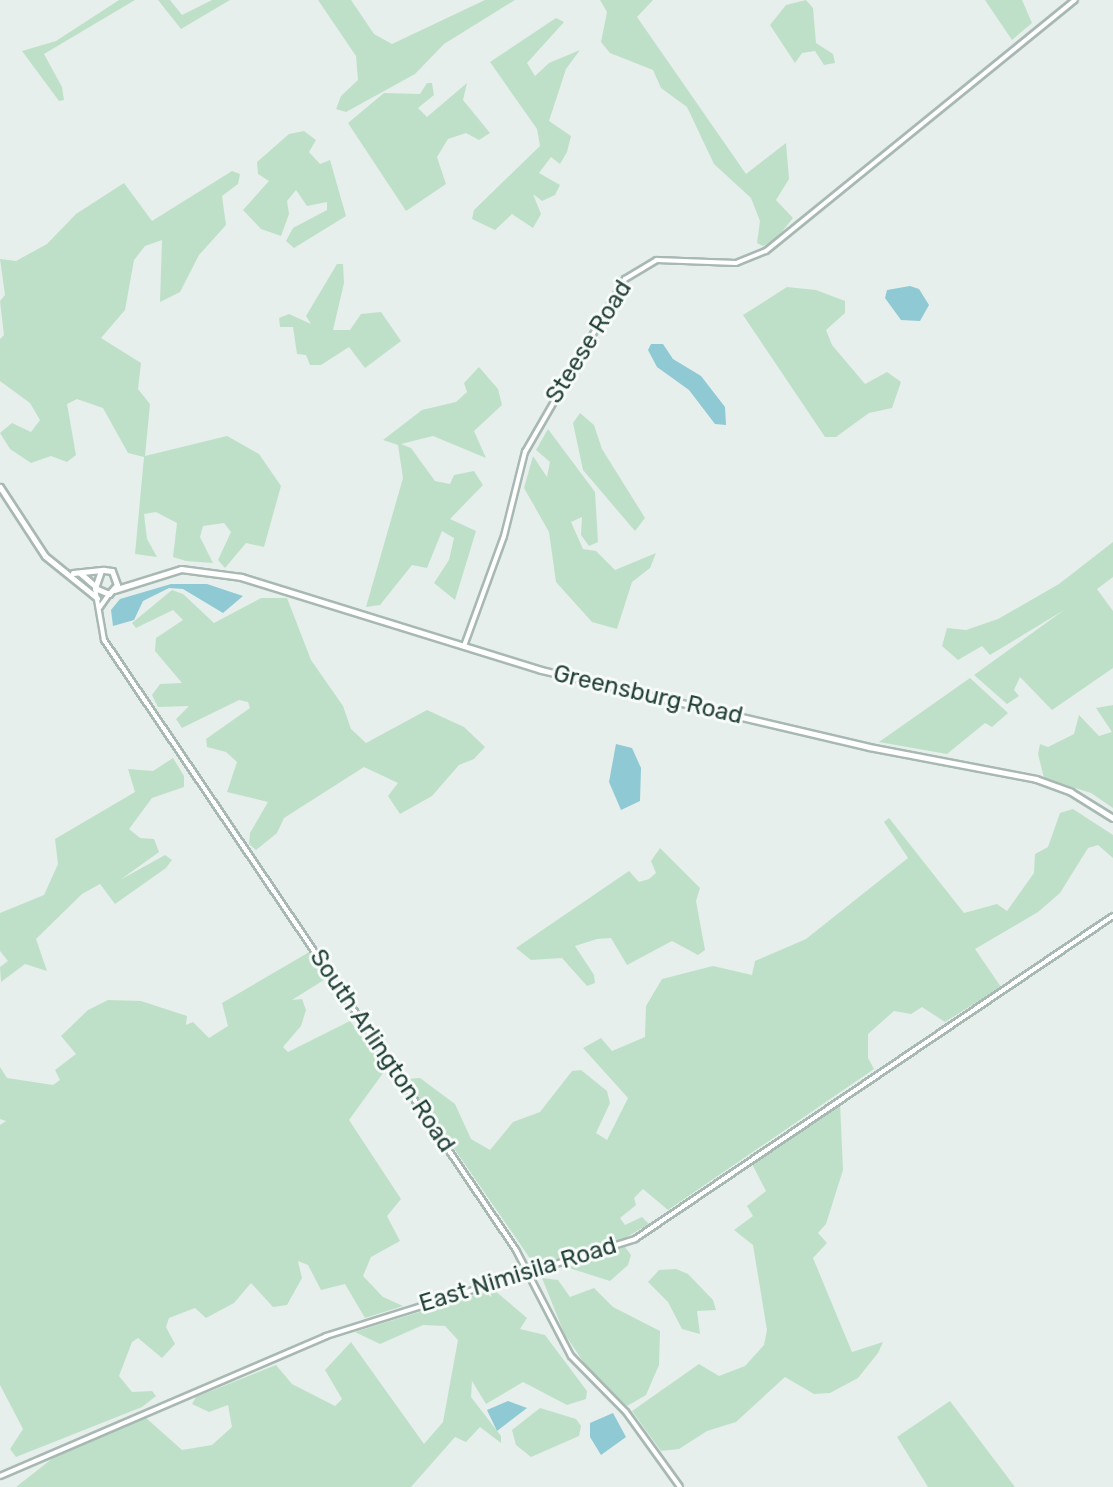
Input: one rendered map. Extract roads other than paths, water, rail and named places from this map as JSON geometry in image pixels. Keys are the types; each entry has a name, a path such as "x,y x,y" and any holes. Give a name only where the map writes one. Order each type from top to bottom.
{"main road":[{"path":"0,487 45,556 94,587 112,592 133,581"},
{"name":"Greensburg Road","path":"133,581 181,569 252,580 463,648 869,747 1036,779 1071,792 1113,818"},
{"path":"76,573 101,571 133,581"},
{"path":"94,587 101,571"},
{"path":"76,573 97,598"},
{"path":"112,592 116,576"}],"street":[{"name":"Steese Road","path":"463,648 504,536 525,452 625,279 657,260 736,263 766,251 1075,0"},
{"name":"South Arlington Road","path":"94,587 104,640 530,1273 571,1356 630,1417 680,1487"},
{"path":"100,607 112,592"},
{"name":"East Nimisila Road","path":"0,1476 326,1336 635,1239 1113,916"}],"water":[{"path":"910,286 919,289 929,305 920,321 901,320 885,298 887,290"},
{"path":"651,344 663,344 673,359 701,376 725,407 726,425 715,424 689,390 657,367 648,350"},
{"path":"171,584 207,584 243,596 223,613 183,589 169,588 143,601 134,620 113,626 111,610 120,599"},
{"path":"616,744 632,748 641,768 640,801 621,810 609,782"},
{"path":"508,1401 527,1408 497,1431 487,1410"},
{"path":"613,1413 626,1437 601,1455 590,1437 590,1423"}]}
